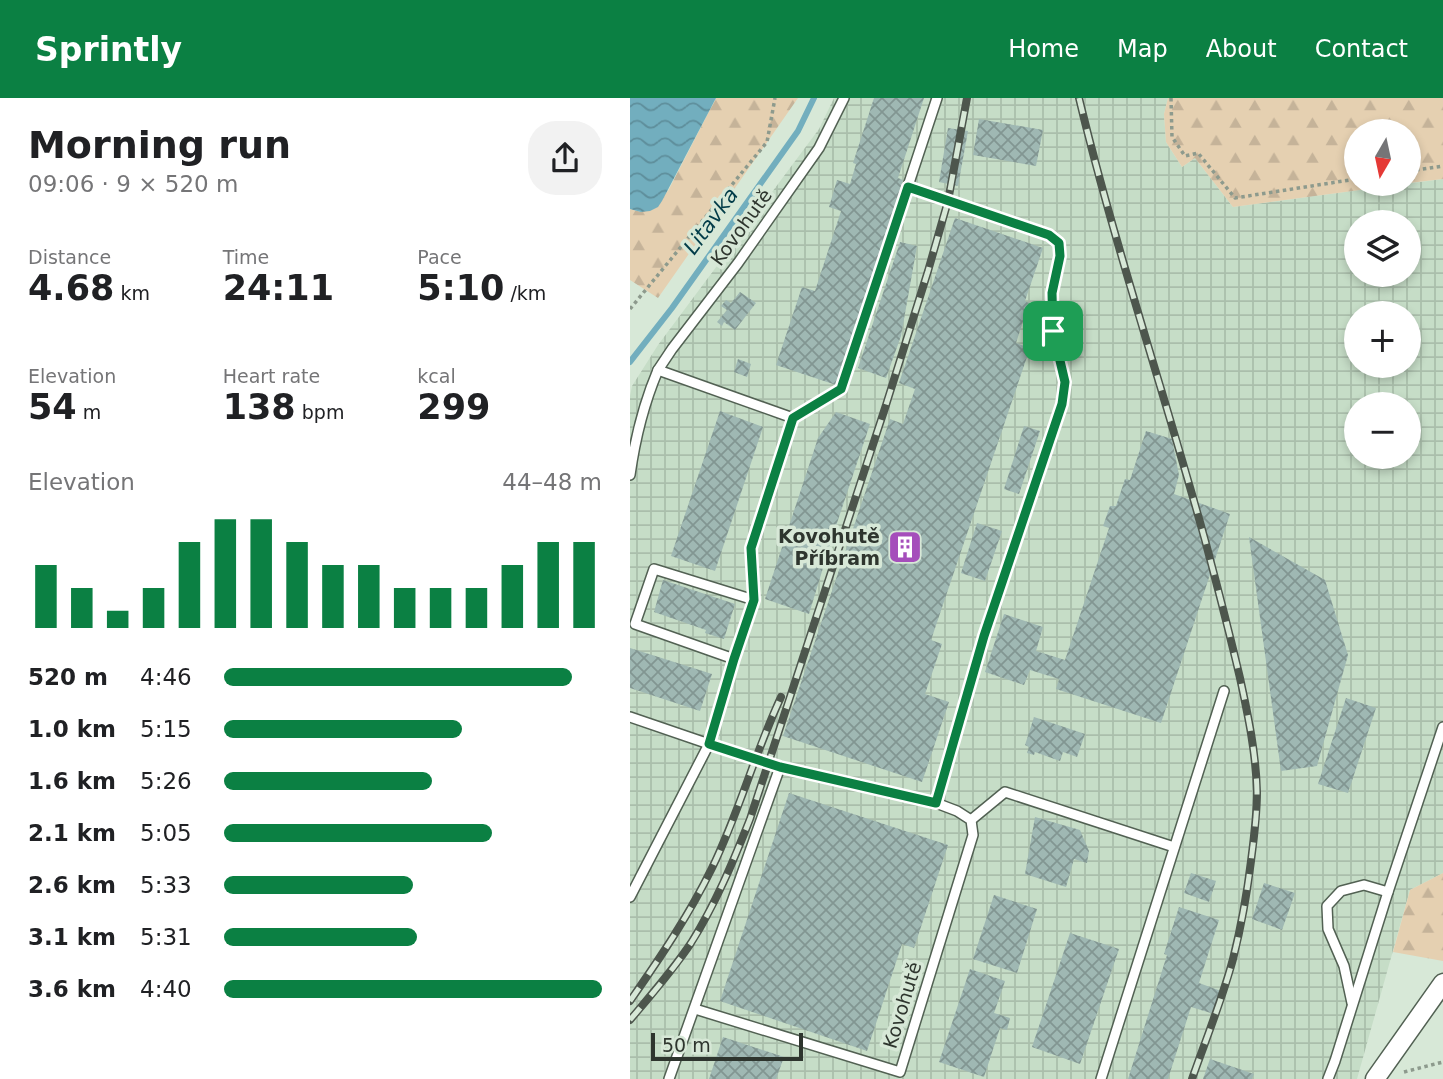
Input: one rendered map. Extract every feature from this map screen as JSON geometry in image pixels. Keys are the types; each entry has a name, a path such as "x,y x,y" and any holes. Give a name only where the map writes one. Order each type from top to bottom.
{"street":[{"path":"1376,1077 1443,983"}],"lane":[{"name":"Kovohutě","path":"630,475 638,432 658,370 819,148 844,98"},
{"path":"630,897 634,880 709,744 754,600 751,548 793,418 841,389 937,98"},
{"path":"908,187 1049,235 1059,243 1060,256 1052,293 1053,331 1065,382 1062,404 984,636 936,803"},
{"path":"658,370 793,418"},
{"path":"734,659 635,624 654,569 754,600"},
{"path":"1101,1079 1224,691"},
{"path":"630,718 780,767 936,803 971,820 1005,792 1174,847"},
{"path":"1328,1079 1443,727"},
{"path":"669,1079 780,767"},
{"name":"Kovohutě","path":"695,1009 900,1072 973,835 971,820"},
{"path":"1352,1005 1345,966 1328,929 1327,906 1341,891 1364,885 1388,892"}],"path":[{"path":"630,309 767,142 775,98"},
{"path":"1171,98 1171,137 1185,156 1198,153 1235,198 1344,181"},
{"path":"1421,169 1443,166"},
{"path":"1376,1077 1443,1062"}],"shaded area":[{"path":"834,98 1168,98 1164,114 1166,142 1182,167 1195,158 1233,207 1344,192 1344,196 1421,196 1421,182 1443,179 1443,873 1410,890 1357,1079 630,1079 630,396 632,386 658,345 819,129"}],"green space":[{"path":"716,98 798,98 658,298 630,280 630,209 641,212 668,191"},
{"path":"1168,98 1443,98 1443,179 1421,182 1421,119 1344,119 1344,192 1233,207 1195,158 1182,167 1166,142 1164,114"},
{"path":"1443,873 1443,961 1393,952 1410,890"}],"water":[{"path":"630,98 716,98 662,201 650,211 630,209"}],"building":[{"path":"874,98 924,98 898,178 903,180 836,385 776,365 802,287 815,291 841,211 829,207 837,180 850,184 856,164 853,163"},
{"path":"979,119 1043,130 1036,166 973,155"},
{"path":"948,128 968,131 958,186 939,182"},
{"name":"Kovohutě Příbram","path":"955,218 1043,248 1025,301 1029,303 1016,343 1030,348 931,640 942,644 925,694 949,702 922,782 783,736 890,419 903,424 915,389 899,383"},
{"path":"900,242 917,246 901,336 886,378 858,368"},
{"path":"740,292 756,303 735,330 724,322 722,326 717,322 727,310 721,306 726,300 731,303"},
{"path":"738,359 751,364 747,377 734,372"},
{"path":"720,411 763,427 715,571 671,556"},
{"path":"836,412 870,424 809,614 765,599 818,438"},
{"path":"1024,426 1040,431 1019,494 1004,489"},
{"path":"1146,431 1172,439 1179,475 1174,494 1230,514 1161,723 1056,689 1059,679 1030,670 1024,685 985,672 1004,614 1043,627 1036,651 1065,660 1109,528 1103,526 1110,506 1116,506 1125,479 1130,480"},
{"path":"977,523 1002,531 985,581 961,573"},
{"path":"1249,537 1325,580 1348,655 1317,766 1281,771"},
{"path":"663,580 735,604 724,639 654,612"},
{"path":"630,648 712,674 700,711 630,688"},
{"path":"1346,698 1376,708 1348,793 1318,784"},
{"path":"1034,717 1085,734 1077,757 1063,752 1060,761 1035,752 1034,755 1027,753 1029,747 1025,745"},
{"path":"789,793 948,845 914,948 902,944 867,1051 720,1001"},
{"path":"1035,817 1080,830 1089,851 1087,863 1074,859 1066,887 1025,874"},
{"path":"1191,873 1216,881 1209,902 1184,893"},
{"path":"1264,883 1295,893 1282,930 1252,919"},
{"path":"994,895 1037,909 1017,973 973,959"},
{"path":"1179,907 1219,920 1199,983 1221,991 1214,1014 1191,1007 1168,1079 1128,1079 1167,955 1164,954"},
{"path":"1070,933 1119,949 1080,1064 1032,1047"},
{"path":"970,969 1005,981 994,1013 1010,1018 1007,1030 1000,1028 984,1077 939,1062"},
{"path":"723,1037 784,1057 776,1079 709,1079"},
{"path":"1210,1059 1254,1074 1252,1079 1203,1079"}],"waterway":[{"name":"Litavka","path":"630,362 672,308 798,131 814,98"}],"railway":[{"path":"630,1020 677,963 700,928 724,882 750,819 928,271 948,201 967,98"},
{"path":"1079,98 1108,209 1209,557 1240,678 1255,763 1256,818 1241,923 1224,989 1192,1079"},
{"path":"630,1001 674,936 712,868 781,697"}],"place":[{"name":"Kovohutě Příbram","path":"905,547"}],"route":[{"path":"908,187 1049,235 1059,243 1060,256 1052,293 1053,331 1065,382 1062,404 984,636 936,803 780,767 709,744 754,600 751,548 793,418 841,389 908,187"}]}
